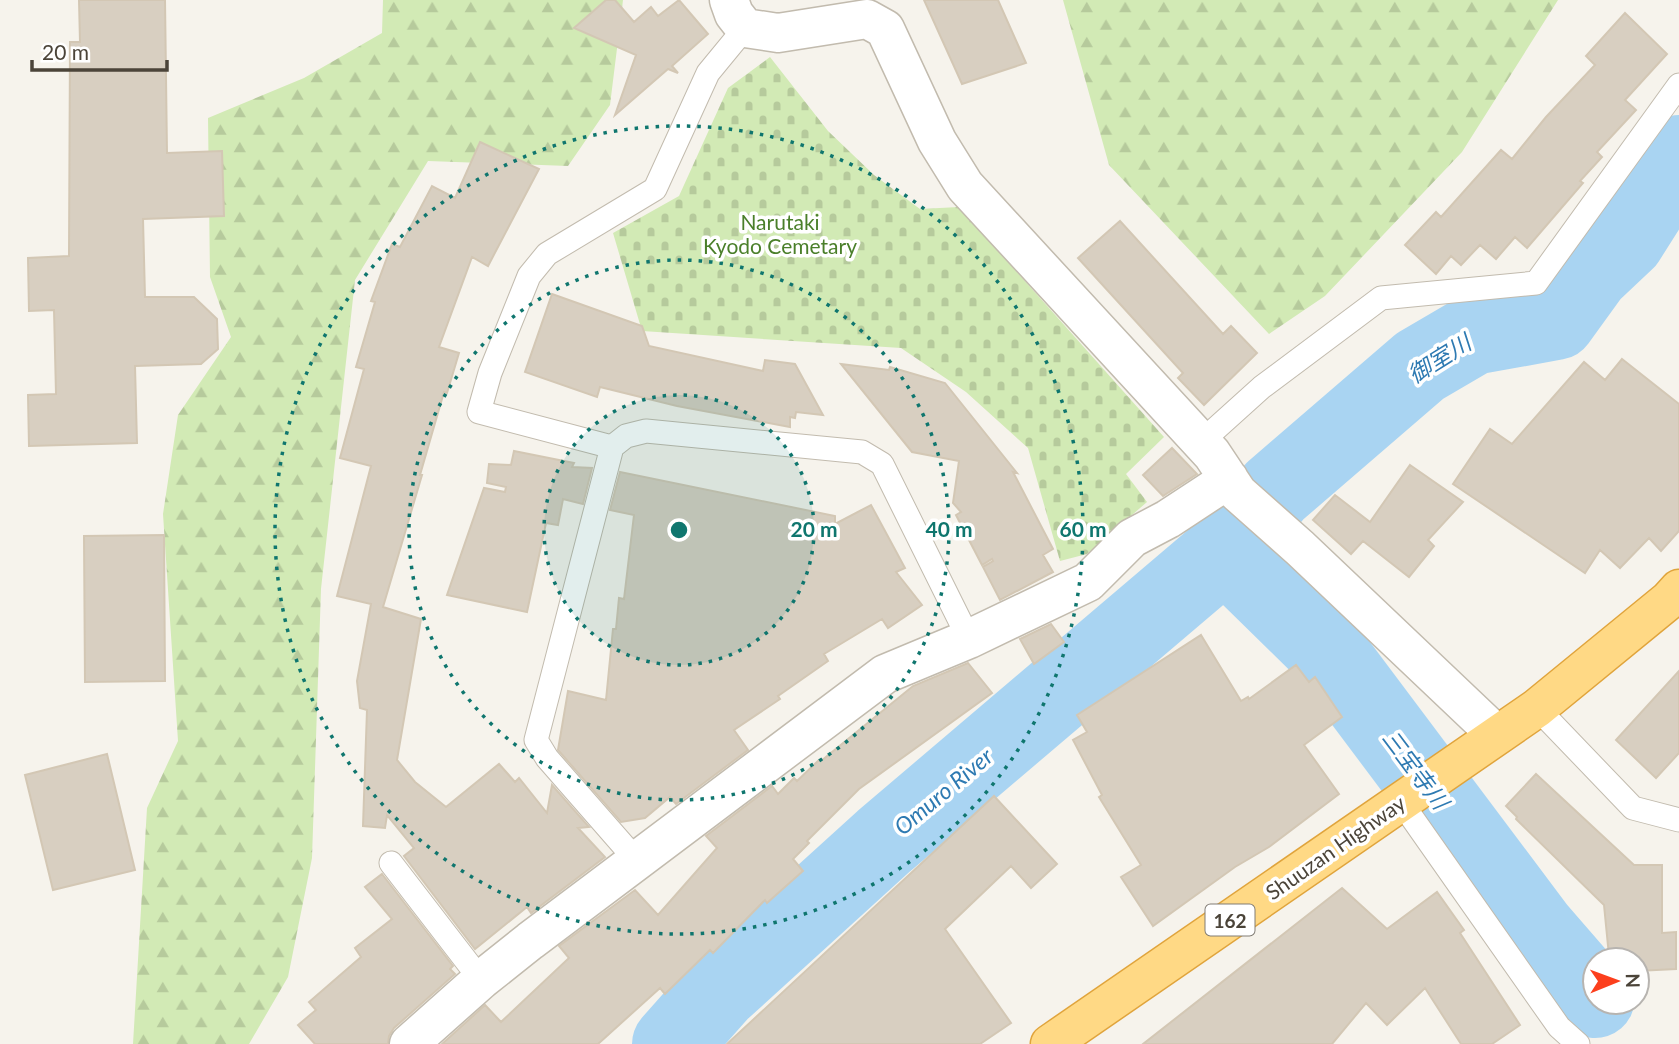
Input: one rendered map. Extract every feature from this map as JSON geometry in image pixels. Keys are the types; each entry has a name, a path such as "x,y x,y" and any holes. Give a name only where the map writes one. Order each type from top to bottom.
{"highway":[{"name":"Shuuzan Highway","path":"1049,1044 1536,708 1679,589"}],"street":[{"path":"737,14 778,33 867,19 885,29 937,141 965,186 1212,454 1233,486 1497,735"},
{"path":"409,1044 481,980 885,674 969,639 1088,582 1132,538 1233,486"}],"lane":[{"path":"612,447 479,412 490,373 529,276 547,254 655,188 737,14"},
{"path":"1200,442 1262,387 1381,298 1536,283 1679,85"},
{"path":"637,861 547,758 536,740 612,447 626,436 646,431 862,453 882,464 969,639"},
{"path":"1536,708 1633,808 1679,820"},
{"path":"1405,798 1559,1027 1578,1044"},
{"path":"391,863 481,980"}],"green space":[{"path":"383,0 623,0 610,105 568,166 428,161 355,280 321,589 312,858 288,977 249,1044 133,1044 147,808 178,741 163,514 178,415 231,337 210,277 208,118 304,78 382,33"},
{"path":"1063,0 1558,0 1462,152 1325,296 1269,334 1109,165"},
{"name":"Narutaki Kyodo Cemetary","path":"770,57 828,131 874,175 920,209 959,207 1164,437 1126,474 1147,502 1087,554 1060,561 1028,448 966,392 901,348 642,331 613,233 679,196 728,88"}],"building":[{"path":"79,0 165,0 167,153 222,151 224,216 143,219 145,297 194,297 217,319 218,349 201,364 135,366 137,443 29,446 28,395 56,394 54,310 29,311 28,258 69,256 70,42 80,42"},
{"path":"606,0 615,0 634,22 651,7 658,16 679,0 708,34 672,66 678,73 668,69 615,115 636,55 574,28"},
{"path":"924,0 998,0 1026,63 962,84"},
{"path":"1625,13 1667,54 1625,100 1636,110 1597,152 1602,157 1527,248 1515,237 1496,259 1480,245 1461,265 1451,256 1436,274 1405,245 1436,212 1441,217 1501,150 1512,159 1546,117 1595,65 1586,56"},
{"path":"480,142 539,169 488,266 472,257 439,347 459,353 447,393 444,392 383,607 421,619 397,760 415,782 446,807 499,764 515,782 519,778 547,813 552,785 589,827 578,828 605,857 531,913 527,907 475,949 404,856 414,848 387,815 385,828 363,826 367,710 360,708 357,681 371,604 337,596 371,466 340,458 364,369 356,367 375,302 371,301 392,244 400,247 432,186 455,198"},
{"path":"1120,221 1223,334 1231,326 1257,353 1204,405 1178,378 1183,373 1078,258"},
{"path":"552,294 642,326 649,346 763,371 765,360 795,364 823,415 796,412 795,418 790,417 790,427 677,406 600,387 597,397 525,372"},
{"path":"1622,359 1679,404 1679,531 1661,551 1649,538 1620,568 1600,550 1585,573 1453,484 1490,429 1512,444 1584,362 1605,380"},
{"path":"841,364 889,370 890,367 945,383 1017,473 1013,472 1053,549 1043,555 1053,572 1000,600 983,567 993,561 992,559 982,565 956,515 961,512 953,503 959,461 912,452"},
{"path":"1172,448 1197,474 1163,496 1143,475"},
{"path":"514,451 574,463 572,467 592,468 583,504 563,499 558,525 546,523 527,612 447,595 484,488 505,492 506,487 487,483 489,464 511,465"},
{"path":"1410,465 1463,502 1428,540 1434,546 1409,577 1363,541 1351,554 1313,520 1335,495 1370,522"},
{"path":"620,472 835,516 835,524 871,505 905,568 896,572 922,605 888,628 882,619 824,654 828,661 778,696 780,699 734,730 748,750 676,804 670,797 645,818 621,822 558,750 568,691 606,700 613,629 616,629 619,598 624,599 634,515 610,510"},
{"path":"164,535 165,681 85,682 84,536"},
{"path":"1051,624 1064,642 1034,664 1020,639"},
{"path":"1201,635 1241,701 1248,697 1249,699 1296,665 1309,682 1315,677 1342,717 1304,745 1339,794 1269,847 1235,867 1153,926 1121,877 1141,865 1099,797 1102,795 1073,740 1087,732 1077,715"},
{"path":"968,663 992,693 859,789 807,841 809,843 793,859 803,871 767,903 765,900 713,953 710,950 665,994 660,988 598,1044 442,1044 485,1005 501,1022 569,958 559,946 635,890 658,915 717,848 706,836 772,786 778,794 794,778 797,781 819,760 913,686"},
{"path":"1679,671 1679,753 1656,778 1616,740"},
{"path":"107,754 135,870 53,890 25,775"},
{"path":"1536,774 1634,865 1662,865 1662,933 1676,932 1676,969 1651,970 1651,946 1608,946 1604,905 1506,806"},
{"path":"994,796 1057,864 1031,888 1011,866 945,929 1011,1023 980,1044 727,1044"},
{"path":"382,874 453,966 450,969 455,974 394,1028 388,1044 315,1044 298,1025 316,1010 309,1002 361,957 355,948 392,919 365,887"},
{"path":"1342,888 1387,929 1437,892 1464,930 1460,933 1520,1025 1492,1044 1461,1044 1425,988 1387,1025 1366,1003 1332,1044 1143,1044"}],"waterway":[{"name":"Omuro River","path":"672,1044 719,991 884,841 1225,551 1275,491 1420,366 1473,335 1556,320 1590,273 1625,240 1679,155"},
{"name":"三宝寺川","path":"1225,551 1326,650 1536,930 1581,982"}],"water label":[{"name":"御室川","path":"1439,358"}]}
